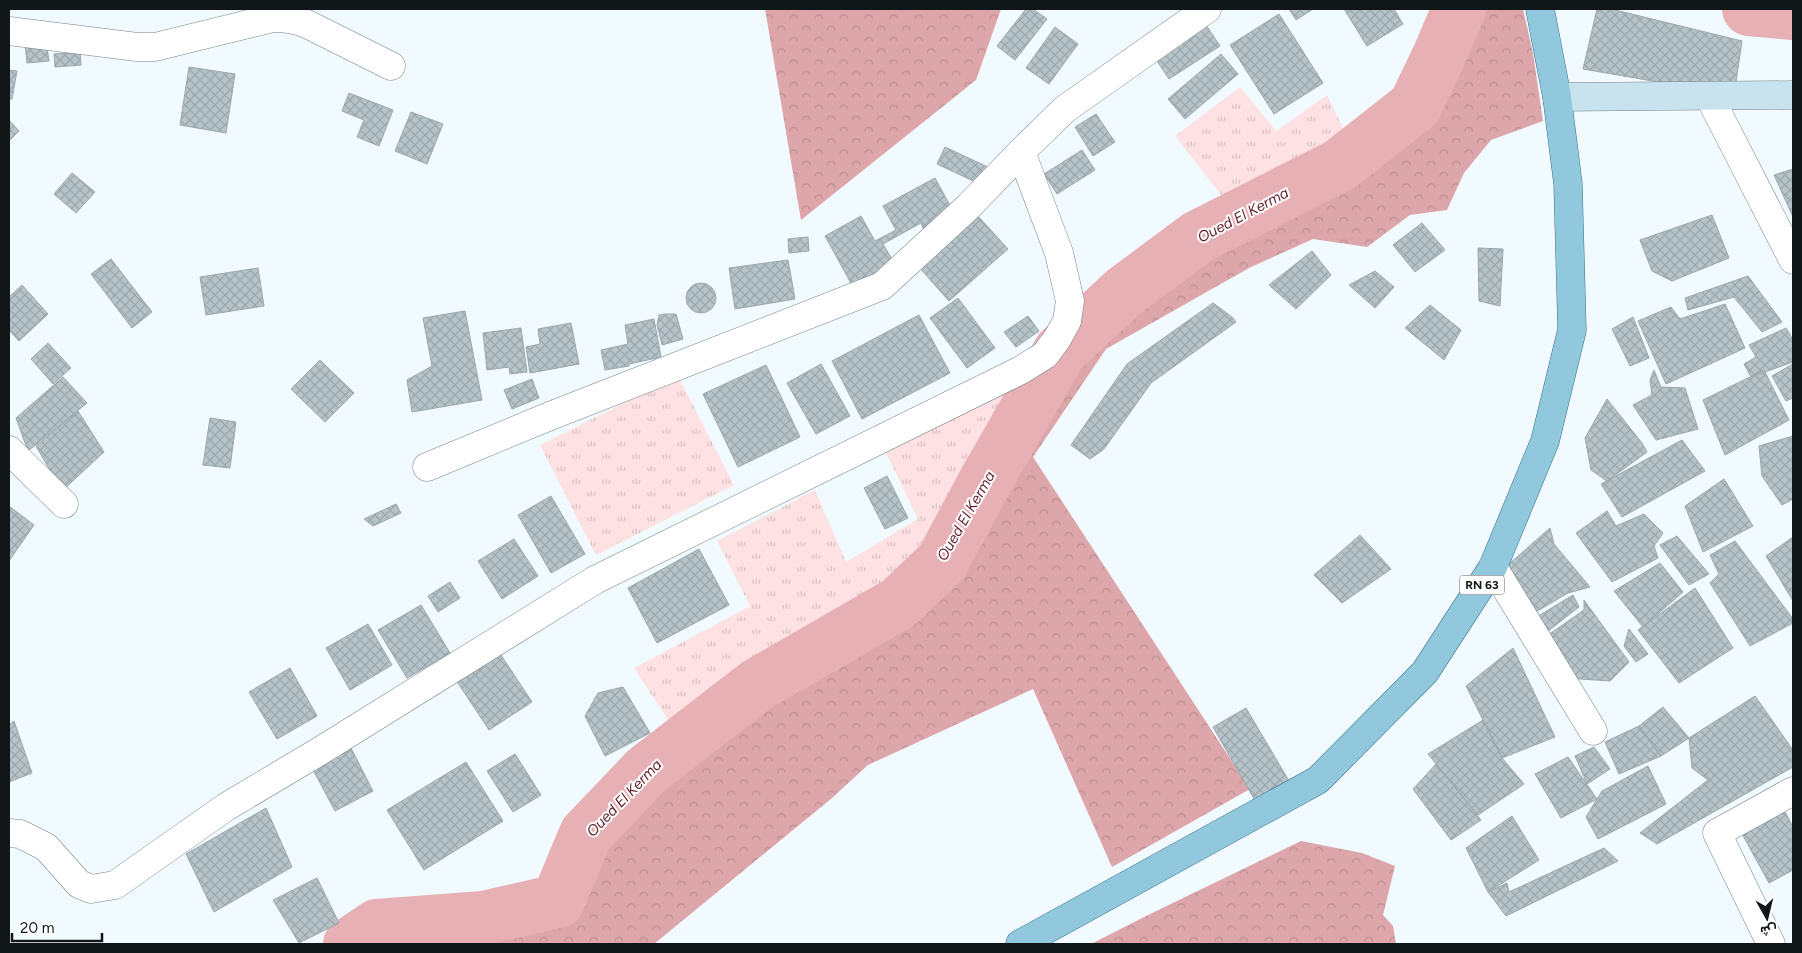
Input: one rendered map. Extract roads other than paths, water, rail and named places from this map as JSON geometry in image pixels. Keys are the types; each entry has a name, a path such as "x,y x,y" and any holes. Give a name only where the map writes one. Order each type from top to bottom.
{"main road":[{"name":"RN 63","path":"1020,944 1318,780 1425,672 1494,567 1545,441 1572,330 1568,184 1557,97 1540,9"}],"street":[{"path":"427,467 550,416 882,286 968,207 1065,109 1207,9"},
{"path":"9,31 137,47 155,47 273,18 283,18 307,24 391,66"},
{"path":"1557,97 1793,94"},
{"path":"1710,96 1793,260"},
{"path":"9,833 20,834 46,847 79,884 91,889 115,885 226,807 595,580 1021,370 1045,355 1067,321 1070,302 1059,253 1021,152"},
{"path":"9,450 64,504"},
{"path":"1494,567 1593,731"},
{"path":"1771,944 1717,833 1793,791"}],"waterway":[{"name":"Oued El Kerma","path":"350,944 377,926 483,918 558,901 586,834 647,770 757,685 899,603 942,562 986,480 1060,351 1124,292 1198,237 1340,165 1415,106 1459,9"},
{"name":"Oued El Kerma","path":"1749,9 1793,13"}]}
